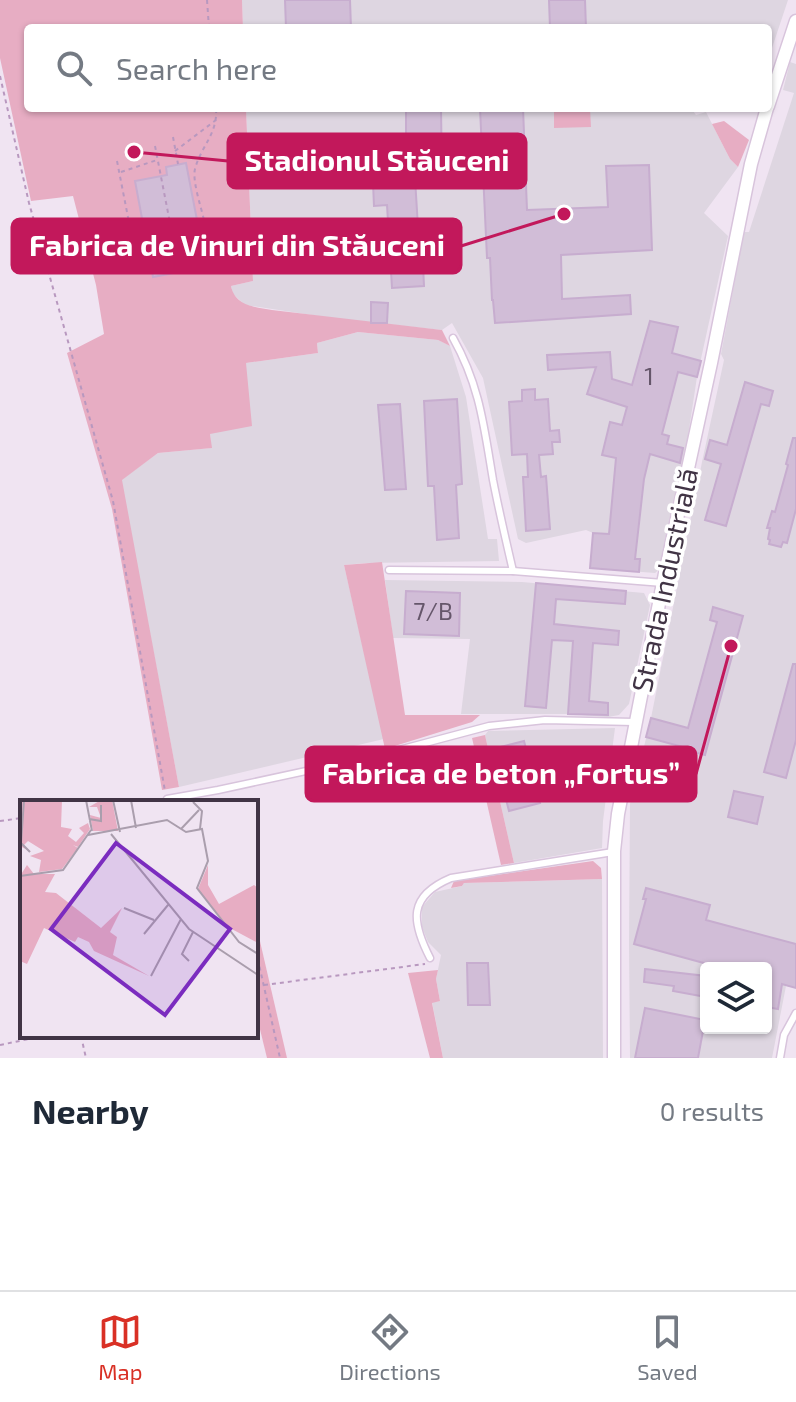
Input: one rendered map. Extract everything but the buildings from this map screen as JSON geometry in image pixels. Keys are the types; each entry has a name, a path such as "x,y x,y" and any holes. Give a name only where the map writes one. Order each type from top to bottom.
{"street":[{"name":"Strada Industrială","path":"772,95 796,21"},
{"name":"Strada Industrială","path":"614,1058 614,851 618,814 751,164 767,112"}],"lane":[{"path":"453,338 479,396 500,519 513,571"},
{"path":"389,570 513,571 663,583"},
{"path":"167,799 380,755 489,726 545,720 635,722"},
{"path":"430,958 421,941 415,915 419,902 439,883 451,878 614,851"},
{"path":"780,1058 784,1035 796,1013"}],"path":[{"path":"207,0 209,24"},
{"path":"0,76 29,203 113,501 167,799"},
{"path":"177,259 204,220 194,171 215,127 216,112"},
{"path":"175,151 217,119"},
{"path":"173,137 178,164"},
{"path":"155,146 179,269"},
{"path":"120,173 158,159"},
{"path":"117,161 135,253"},
{"path":"0,821 20,818"},
{"path":"258,960 280,1058"},
{"path":"264,985 424,966"},
{"path":"0,1045 33,1038"},
{"path":"81,1038 86,1058"}],"shaded area":[{"path":"0,0 242,0 243,24 24,24 24,112 246,112 253,281 231,286 237,298 259,308 442,330 450,346 438,340 358,332 317,343 318,353 246,363 252,426 210,434 212,448 158,453 122,480 179,787 162,790 112,509 67,353 104,334 96,285 73,196 31,201 0,58"},
{"path":"242,0 788,0 772,48 772,24 243,24"},
{"path":"790,62 796,64 796,988 786,986 772,1058 630,1058 630,804 651,718 724,360 721,354 744,232 749,232 794,93 783,90"},
{"path":"246,112 694,112 696,115 706,112 730,159 738,167 704,213 728,236 697,377 686,449 661,568 655,573 590,568 593,533 586,530 526,543 518,539 483,378 452,323 442,330 245,305 233,294 231,286 253,281"},
{"path":"554,112 590,112 591,127 554,128"},
{"path":"724,121 749,140 738,167 730,159 712,124"},
{"path":"358,332 438,340 450,346 466,397 488,539 497,539 499,561 344,565 384,739 179,787 121,480 158,453 211,448 210,434 246,363 318,353 317,343"},
{"path":"382,562 405,715 480,715 472,722 385,749 344,565"},
{"path":"385,580 522,582 644,593 650,605 629,704 619,715 608,717 461,714 470,639 393,638"},
{"path":"615,728 602,848 514,863 485,735 488,731"},
{"path":"485,735 514,863 501,865 472,738"},
{"path":"593,861 601,868 602,879 464,883 451,888 454,881"},
{"path":"602,879 603,1058 443,1058 432,1002 440,1001 436,979 441,955 428,942 422,927 422,907 435,892 464,883"},
{"path":"258,933 287,1058 267,1058 258,1021"},
{"path":"438,970 436,979 440,1001 432,1003 443,1058 430,1058 408,973"}],"place":[{"name":"Stadionul Stăuceni","path":"134,152"},
{"name":"Fabrica de Vinuri din Stăuceni","path":"564,214"},
{"name":"Fabrica de beton „Fortus”","path":"731,646"}]}
